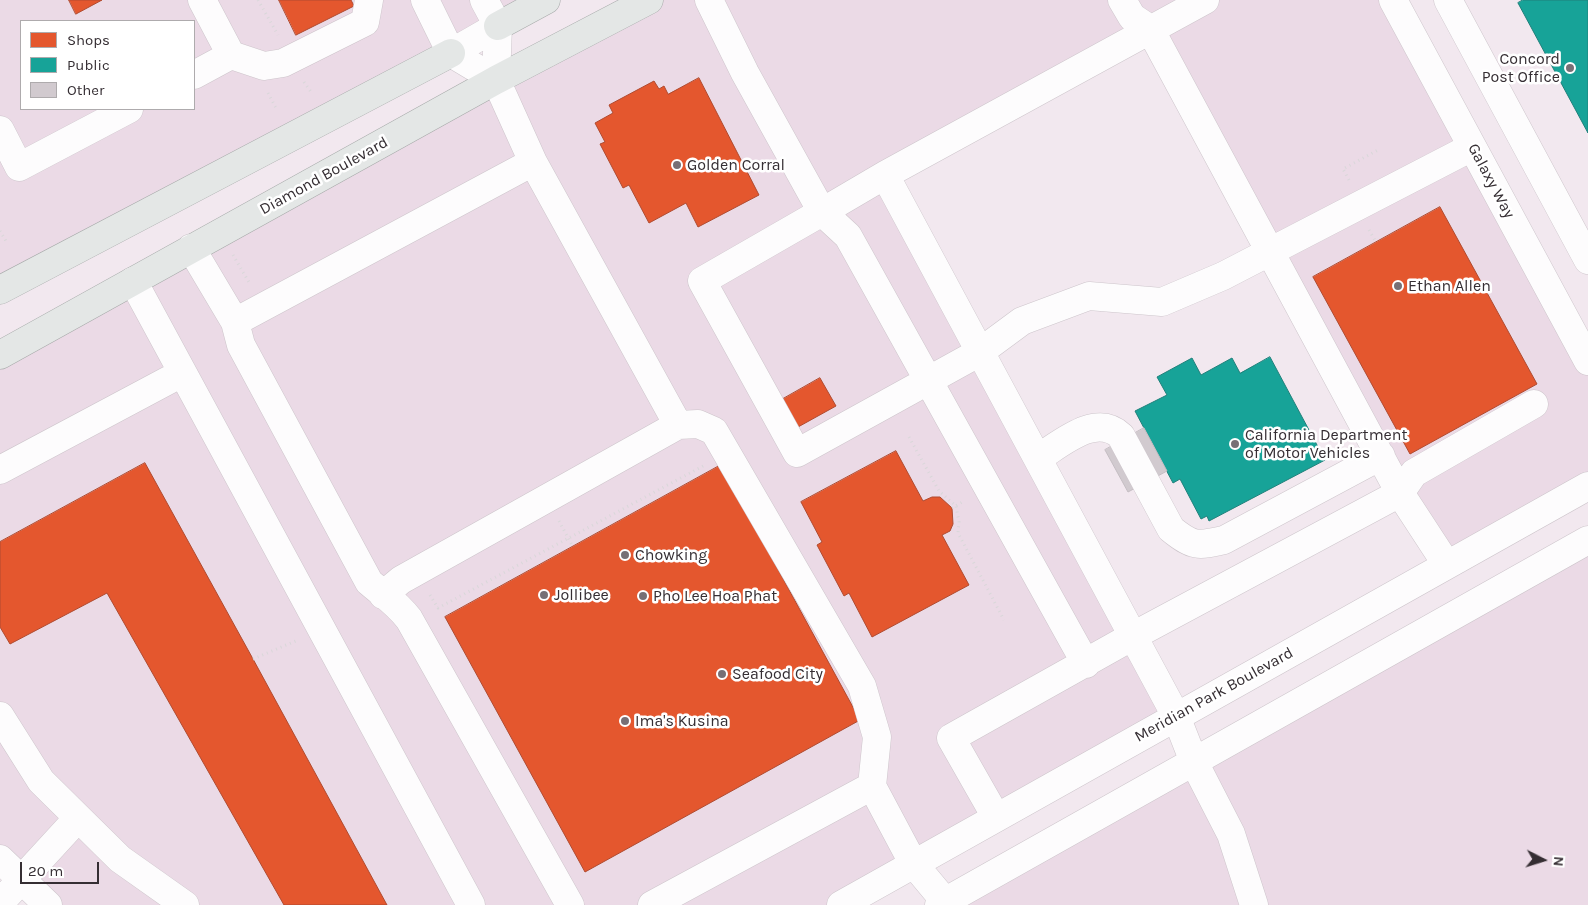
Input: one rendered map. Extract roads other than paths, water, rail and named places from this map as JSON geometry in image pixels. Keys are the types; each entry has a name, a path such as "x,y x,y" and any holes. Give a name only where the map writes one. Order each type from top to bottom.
{"main road":[{"path":"498,26 546,0"},
{"name":"Diamond Boulevard","path":"0,355 496,80 649,0"},
{"path":"1,286 451,53"}],"street":[{"path":"202,0 231,55 264,66 283,63 365,22 369,0"},
{"path":"425,0 451,53 496,80"},
{"path":"484,0 498,26 496,80 533,162 678,425"},
{"path":"709,0 745,72 822,212 848,236 1086,664"},
{"path":"1122,0 1132,17 1150,29 1400,493 1447,565"},
{"path":"1205,0 885,175 702,281 797,453 980,352 1022,321 1089,296 1162,302 1223,276 1472,147"},
{"name":"Galaxy Way","path":"1393,0 1588,361"},
{"path":"1448,0 1588,260"},
{"path":"451,53 498,26"},
{"path":"195,74 231,55"},
{"path":"0,130 19,167 127,110"},
{"path":"245,316 533,162"},
{"path":"885,175 1176,716 1194,762 1232,834 1254,905"},
{"path":"191,248 245,316 241,345 369,582 398,604 409,619 570,905"},
{"path":"133,281 471,905"},
{"path":"0,470 182,373"},
{"path":"996,817 951,738 1133,636 1400,493 1414,473 1534,404"},
{"path":"383,594 407,577 678,425 698,424 714,431 862,686 877,737 872,786 913,864 944,904 1588,540"},
{"path":"1038,458 1089,428 1100,426 1113,428 1121,436 1171,529 1184,540 1200,546 1224,540 1381,456"},
{"name":"Meridian Park Boulevard","path":"841,905 1588,486"},
{"path":"0,716 40,781 120,859 184,905"},
{"path":"652,905 872,786"},
{"path":"0,903 78,818"},
{"path":"0,858 20,880 48,905"}],"place":[{"name":"Concord Post Office","path":"1570,68"},
{"name":"Golden Corral","path":"677,165"},
{"name":"Ethan Allen","path":"1398,286"},
{"name":"California Department of Motor Vehicles","path":"1235,444"},
{"name":"Chowking","path":"625,555"},
{"name":"Jollibee","path":"544,595"},
{"name":"Pho Lee Hoa Phat","path":"643,596"},
{"name":"Seafood City","path":"722,674"},
{"name":"Ima's Kusina","path":"625,721"}]}
